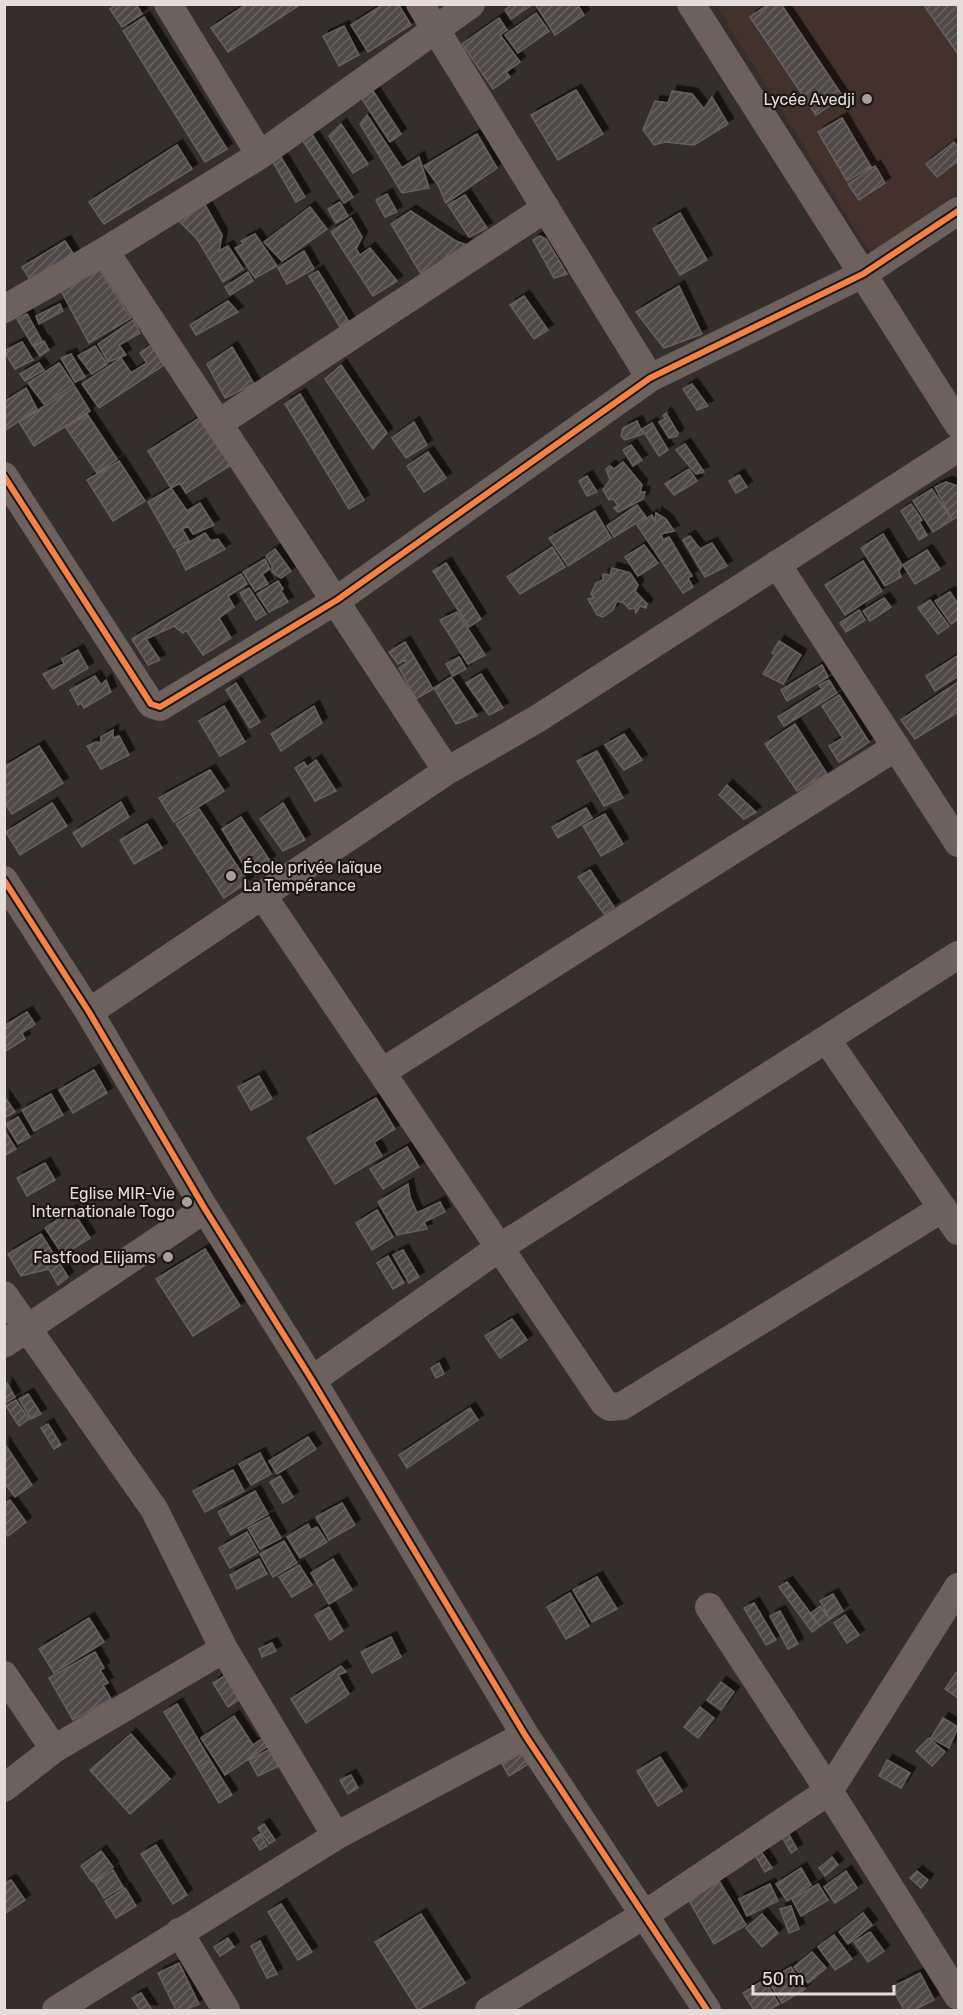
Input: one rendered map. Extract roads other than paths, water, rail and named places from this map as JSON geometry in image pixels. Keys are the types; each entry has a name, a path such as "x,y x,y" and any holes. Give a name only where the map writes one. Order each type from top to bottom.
{"street":[{"path":"168,4 260,155"},
{"path":"420,4 650,378"},
{"path":"4,309 105,252 260,155 471,4"},
{"path":"691,4 958,424"},
{"path":"219,423 546,208"},
{"path":"4,476 151,704 157,707 337,600 650,378 863,274 958,211"},
{"path":"105,252 337,600 447,771"},
{"path":"89,1012 447,771 537,719 958,448"},
{"path":"777,564 958,843"},
{"path":"382,1072 896,747"},
{"path":"4,880 89,1012 205,1209 312,1380 525,1735 707,2010"},
{"path":"263,896 604,1403 615,1407 622,1407 951,1220 826,1040"},
{"path":"312,1380 499,1248 958,955"},
{"path":"16,1337 205,1209"},
{"path":"4,1295 16,1337 154,1509 225,1649 336,1836"},
{"path":"489,2010 644,1915 829,1791 958,1587"},
{"path":"709,1607 829,1791 958,1996"},
{"path":"4,1788 54,1749 225,1649"},
{"path":"4,1675 54,1749"},
{"path":"56,2010 336,1836 525,1735"},
{"path":"179,1932 226,2010"}],"place":[{"name":"Lycée Avedji","path":"867,99"},
{"name":"École privée laïque La Tempérance","path":"231,876"},
{"name":"Eglise MIR-Vie Internationale Togo","path":"187,1202"},
{"name":"Fastfood Elijams","path":"168,1257"}]}
